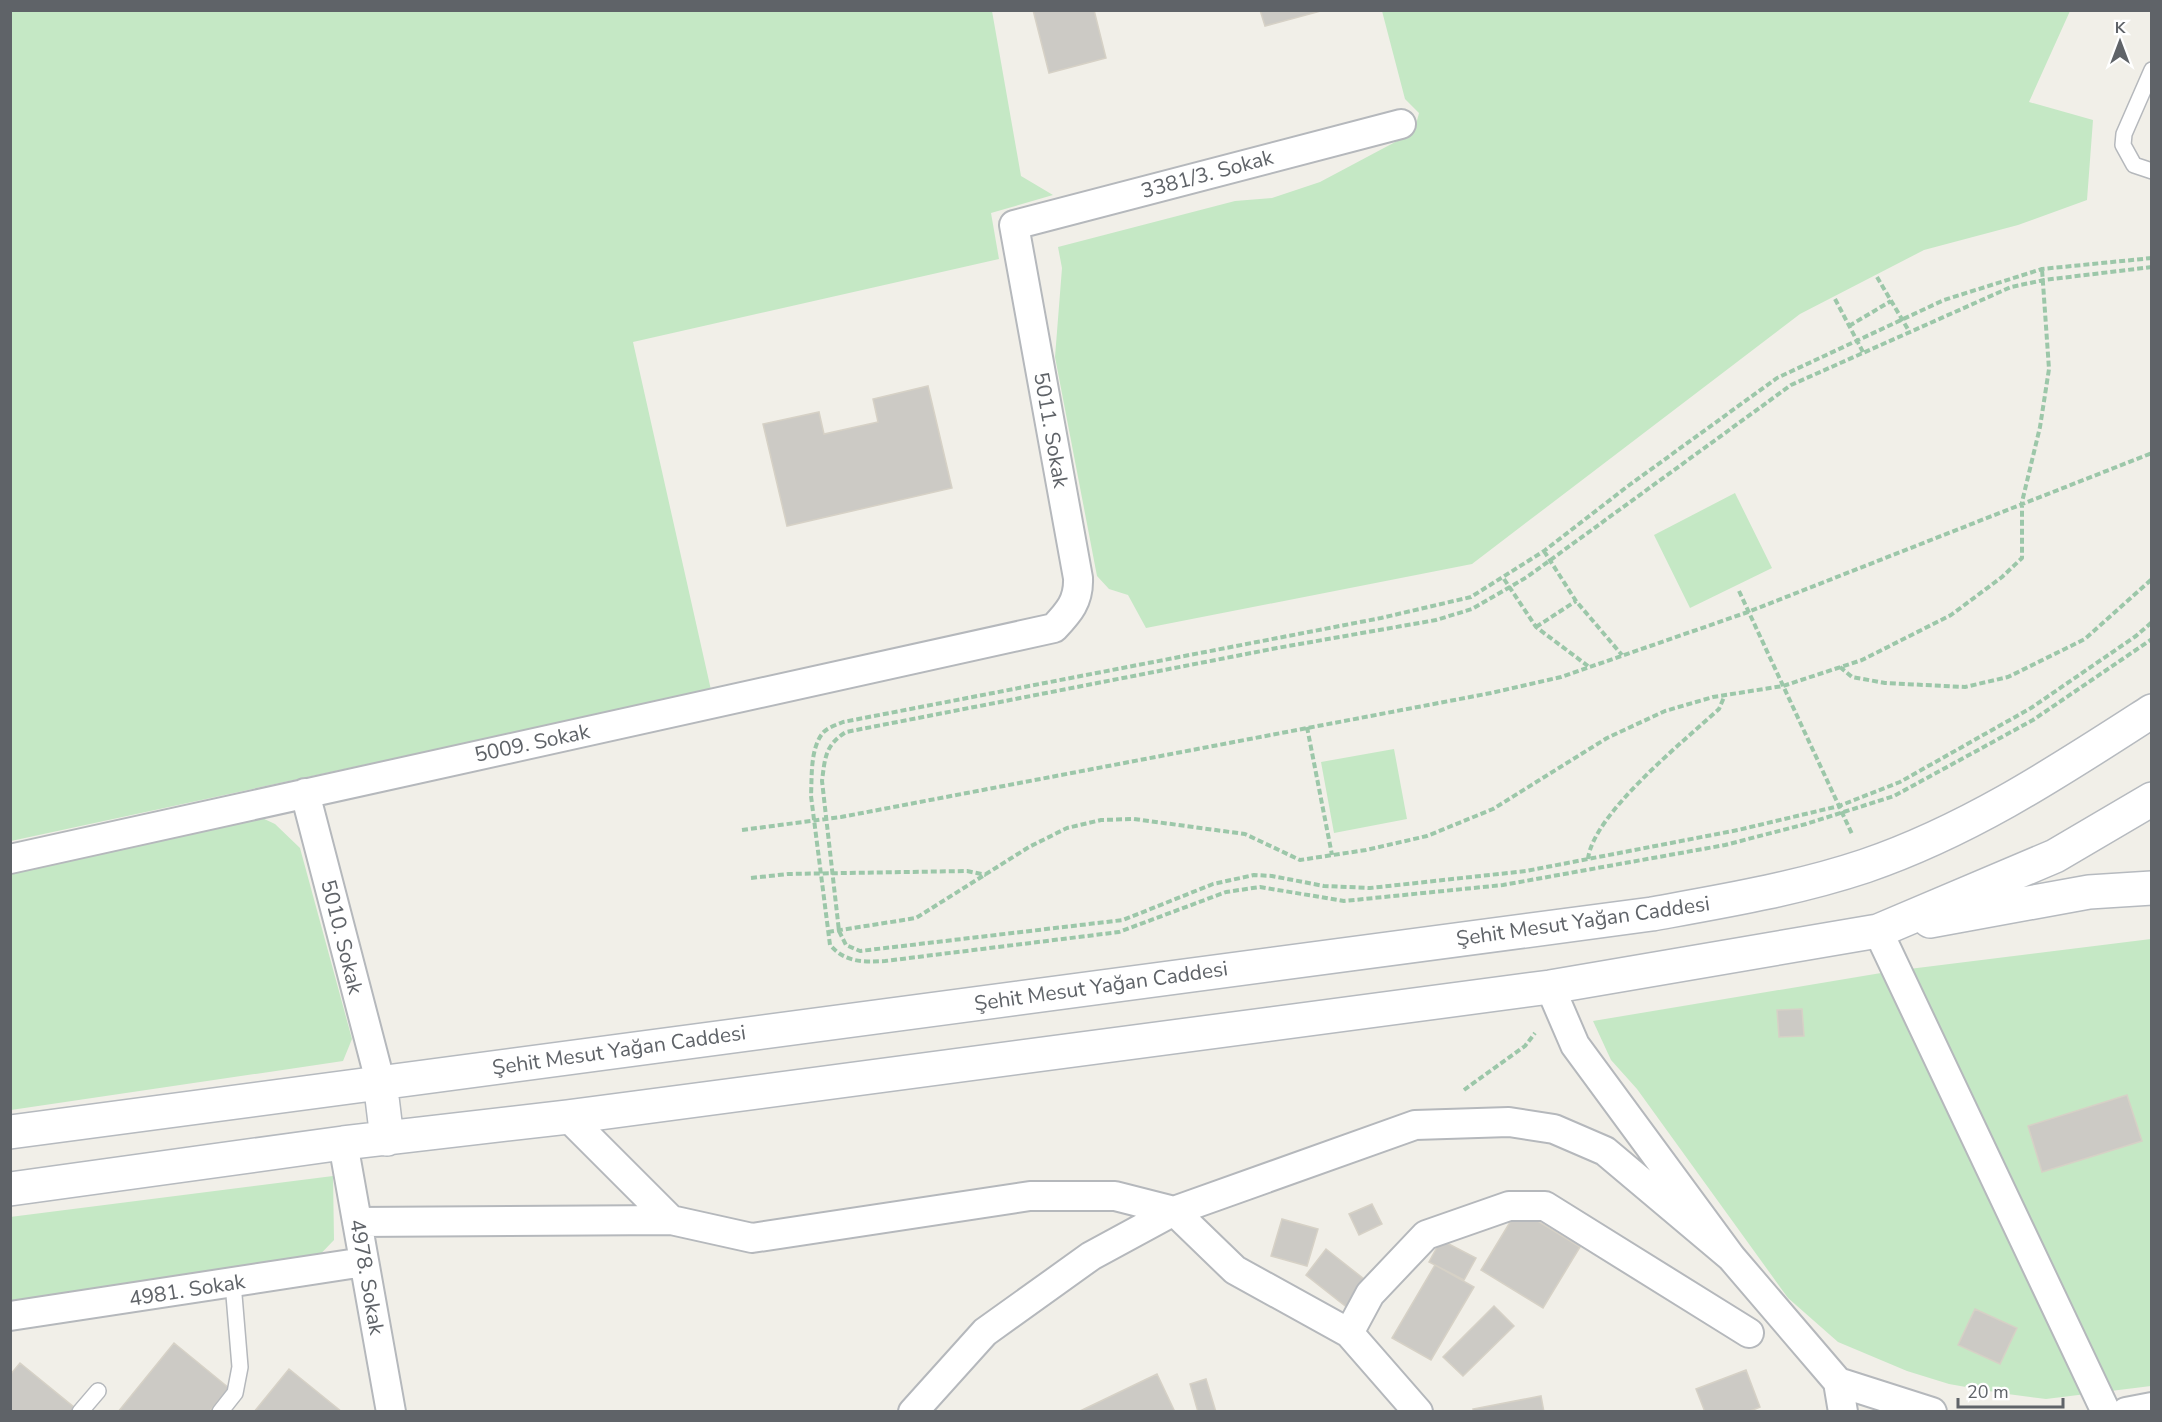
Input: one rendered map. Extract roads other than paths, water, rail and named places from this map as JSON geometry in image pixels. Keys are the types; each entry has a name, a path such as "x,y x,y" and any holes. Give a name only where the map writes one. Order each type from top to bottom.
{"main road":[{"name":"Şehit Mesut Yağan Caddesi","path":"10,1132 380,1081 1652,914 1739,898 1820,880 1867,865 1960,827 2023,794 2151,711"},
{"path":"1878,931 1952,897 2055,856 2151,799"},
{"path":"10,1189 343,1143 1554,997 1878,931 2089,892 2151,888"},
{"path":"380,1081 387,1139"}],"street":[{"name":"3381/3. Sokak","path":"1014,225 1401,124"},
{"name":"5011. Sokak","path":"1014,225 1078,578 1079,593 1073,606 1054,628"},
{"name":"5009. Sokak","path":"10,859 1054,628"},
{"name":"5010. Sokak","path":"305,793 380,1081"},
{"path":"1878,931 2106,1412"},
{"path":"1554,997 1575,1045 1731,1257 1838,1382 1932,1412"},
{"path":"568,1117 671,1220"},
{"path":"913,1412 985,1332 1090,1256 1174,1211 1414,1125 1509,1122 1554,1129 1605,1151 1731,1257"},
{"name":"4978. Sokak","path":"343,1143 391,1412"},
{"path":"357,1222 671,1220 752,1238 1030,1196 1115,1196 1174,1211 1235,1269 1348,1334 1418,1412"},
{"path":"1348,1334 1370,1294 1426,1235 1509,1206 1545,1206 1749,1333"},
{"name":"4981. Sokak","path":"10,1316 364,1263"},
{"path":"1838,1382 1842,1412"},
{"path":"2126,1412 2151,1407"}],"lane":[{"path":"2151,70 2124,134 2123,145 2134,165 2151,171"},
{"path":"220,1412 235,1393 240,1367 233,1283"},
{"path":"80,1412 98,1392"}]}
